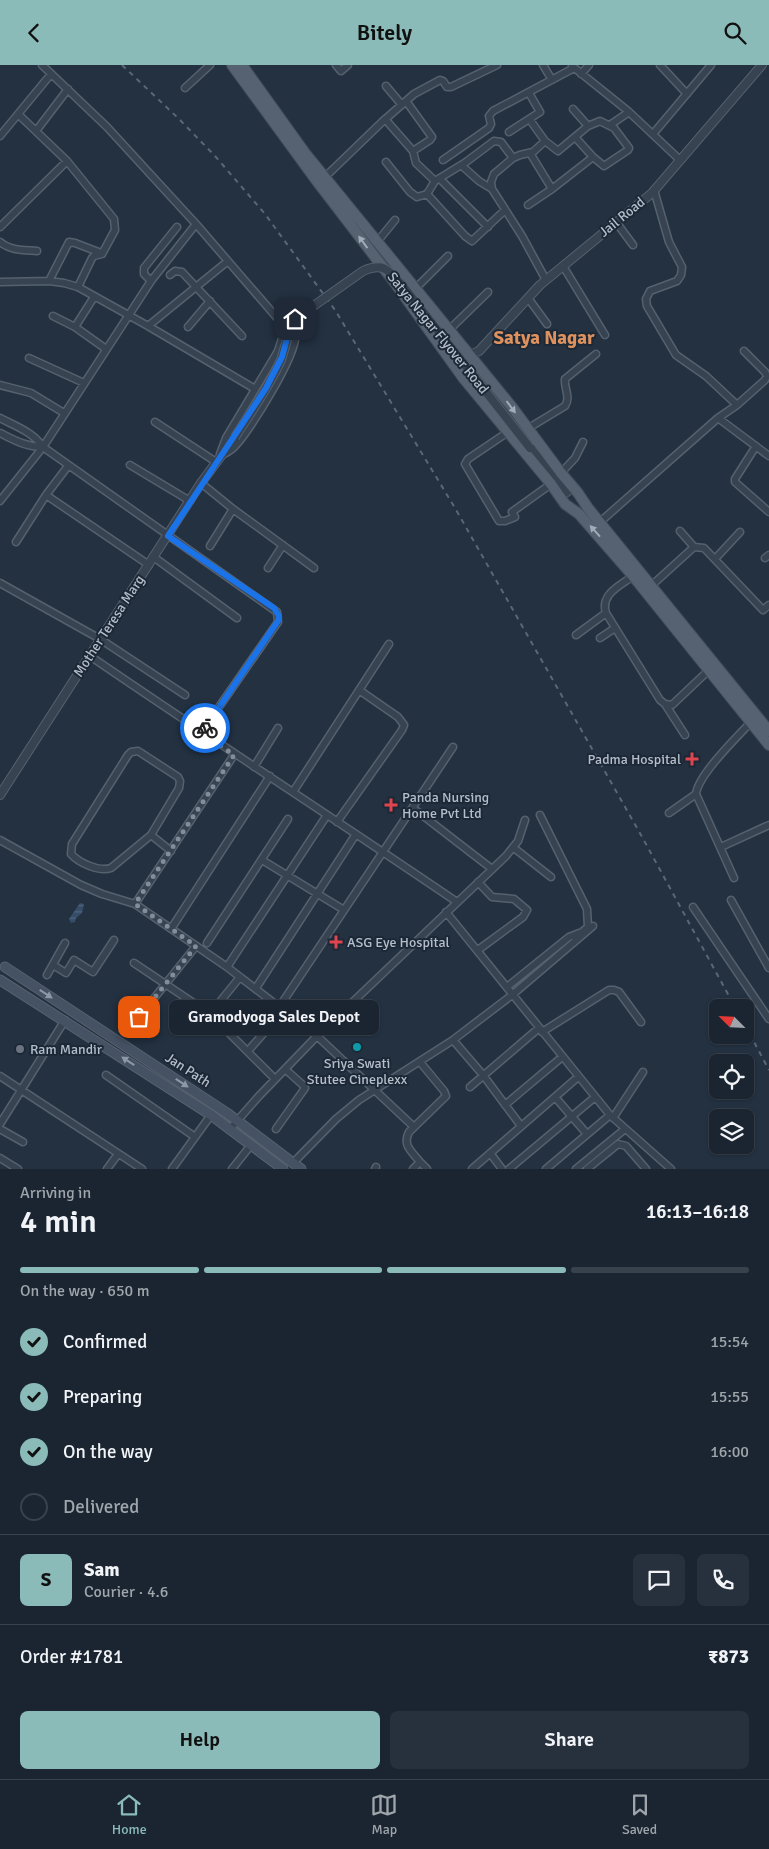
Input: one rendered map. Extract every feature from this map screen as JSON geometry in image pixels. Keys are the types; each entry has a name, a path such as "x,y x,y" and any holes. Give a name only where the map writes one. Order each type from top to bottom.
{"main road":[{"path":"232,65 311,174 377,242 470,355 561,473 579,514 633,576 769,745"},
{"path":"246,67 455,367 551,484 571,497 600,522 769,731"},
{"path":"417,314 429,305"},
{"path":"0,978 3,965"},
{"name":"Jan Path","path":"3,965 237,1120 301,1169"},
{"name":"Jan Path","path":"0,978 211,1115 283,1169"}],"street":[{"path":"42,65 107,127 196,224 278,319"},
{"path":"185,88 210,65"},
{"path":"336,65 341,71 348,65"},
{"path":"324,177 414,94 440,80 448,87 451,87 487,67 497,65"},
{"path":"543,65 552,80"},
{"path":"581,74 589,65"},
{"path":"660,65 687,94"},
{"path":"653,134 711,65"},
{"path":"442,160 489,128 491,124 490,114 552,80 573,66 653,134 680,160"},
{"name":"Jail Road","path":"470,355 479,351 546,280 654,191 758,67"},
{"path":"0,136 51,74"},
{"path":"386,86 404,103 432,137 413,151"},
{"path":"36,131 68,89"},
{"path":"509,132 540,113 529,93"},
{"path":"573,109 588,126"},
{"path":"610,125 629,113"},
{"path":"18,115 67,161 114,219 115,230 102,254 92,258 78,287"},
{"path":"386,119 413,151 416,163 438,180 488,227"},
{"path":"530,120 545,141 558,151 588,126 600,121 610,125 628,145 628,150 604,166 592,157 575,137"},
{"path":"386,161 414,195 421,197 427,194 438,180 494,141 501,142 513,158"},
{"path":"492,189 494,174 513,158 530,153 545,141"},
{"path":"530,153 552,189"},
{"path":"528,205 552,189 592,157"},
{"path":"0,227 67,161"},
{"path":"461,165 479,181 492,189 522,236 546,280"},
{"path":"654,191 669,242 682,267 681,275 677,281 650,291 646,299 647,306 676,355 706,376 737,405"},
{"path":"427,194 472,241 505,210"},
{"path":"377,242 396,219"},
{"path":"616,222 633,245"},
{"path":"0,501 43,447 151,281 196,224"},
{"path":"151,281 144,274 144,269 177,227"},
{"path":"0,242 17,250 38,251"},
{"path":"49,281 69,242 102,254"},
{"path":"415,289 448,256"},
{"path":"148,326 228,261"},
{"name":"Satya Nagar Flyover Road","path":"235,437 274,374 282,357 291,325 295,319 363,271 371,267 381,266 387,269 402,285 530,448 571,497"},
{"path":"562,266 605,335"},
{"path":"170,275 175,271 182,272 242,336"},
{"path":"0,281 49,281 78,287 255,389"},
{"path":"449,329 488,292"},
{"path":"75,327 94,297"},
{"path":"528,298 547,324"},
{"path":"188,327 210,301"},
{"path":"53,316 75,327 106,349"},
{"name":"Mother Teresa Marg","path":"218,460 226,438 282,341 282,328 278,319"},
{"name":"Mother Teresa Marg","path":"218,460 236,446 247,431 278,380 292,350 296,339 295,333 278,319"},
{"path":"600,522 718,418 737,405 766,379 765,372 744,351"},
{"path":"527,429 565,406 568,402 565,379 596,354"},
{"path":"29,358 84,383"},
{"path":"0,385 31,393 64,413"},
{"path":"0,418 32,435 43,447 68,465 274,608 279,616 278,621 202,733"},
{"path":"718,418 768,454"},
{"path":"155,422 218,460"},
{"path":"508,432 468,459 465,464 499,521 505,521 514,517 512,512 551,484"},
{"path":"0,433 22,444 32,447 43,447"},
{"name":"Mother Teresa Marg","path":"0,795 190,501 235,437"},
{"path":"561,473 575,458 583,442"},
{"path":"756,446 735,479 735,482 769,512"},
{"path":"16,542 68,465"},
{"path":"130,465 190,501"},
{"path":"202,483 233,509 314,568"},
{"path":"46,495 149,565"},
{"path":"210,546 233,509"},
{"path":"680,531 694,547 704,548 763,610 769,605"},
{"path":"715,559 740,532"},
{"path":"268,568 283,545"},
{"path":"652,586 694,547"},
{"path":"154,557 237,618"},
{"path":"633,576 607,596 604,605 606,613 656,694 665,704 685,735"},
{"path":"0,583 100,639 186,695"},
{"path":"576,635 606,613"},
{"path":"600,638 615,628"},
{"path":"293,792 389,644"},
{"path":"90,655 234,755 270,776 457,902"},
{"path":"665,704 672,705 709,670"},
{"path":"338,822 402,731 404,725 398,717 359,689"},
{"path":"734,877 696,794 704,776 750,723"},
{"path":"254,767 278,728"},
{"path":"280,1006 453,747"},
{"path":"135,750 178,777 180,781 179,788 151,835 111,868 105,870 98,869 74,857 71,853 72,845 128,755 135,750"},
{"path":"135,904 234,755"},
{"path":"171,929 270,776"},
{"path":"669,813 696,794"},
{"path":"413,808 492,869"},
{"path":"227,967 327,815"},
{"path":"507,987 569,937 582,932 588,927 587,909 540,815"},
{"path":"207,943 288,819"},
{"path":"230,1129 275,1079 317,1037 514,847 525,820"},
{"path":"720,847 769,825"},
{"path":"256,988 356,834"},
{"path":"151,835 171,851"},
{"path":"0,840 81,885 102,894 135,904 227,967 280,1006 317,1037 414,1127"},
{"path":"514,847 551,877"},
{"path":"262,860 344,911"},
{"path":"478,882 492,897 514,899 528,910 523,917 478,950"},
{"path":"731,900 769,968"},
{"path":"692,907 769,1019"},
{"path":"446,912 611,1117 671,1169"},
{"path":"293,1163 350,1107 453,1040 512,995 593,925"},
{"path":"53,965 66,973 74,961 93,972 114,940"},
{"path":"47,975 65,943"},
{"path":"139,1017 196,946"},
{"path":"134,963 210,1014 275,1079"},
{"path":"210,1014 240,977"},
{"path":"470,1087 540,1030 609,990 619,992 641,1023"},
{"path":"0,1124 65,1020"},
{"path":"248,1051 270,1026"},
{"path":"453,1040 483,1075 521,1127"},
{"path":"505,1105 562,1057"},
{"path":"420,1063 444,1091 446,1096 414,1127 406,1138 406,1146 427,1169"},
{"path":"276,1129 305,1088 285,1069"},
{"path":"546,1169 587,1134 611,1117 643,1072"},
{"path":"106,1075 195,1137"},
{"path":"0,1076 142,1169"},
{"path":"472,1169 578,1077"},
{"path":"555,1097 587,1134"},
{"path":"509,1169 595,1097"},
{"path":"172,1169 211,1115"},
{"path":"0,1129 23,1142"},
{"path":"576,1169 625,1129"},
{"path":"587,1169 618,1144 626,1146 646,1169"},
{"path":"232,1169 251,1145"},
{"path":"490,1153 502,1169"},
{"path":"107,1169 118,1154"},
{"path":"0,1158 18,1169"},
{"path":"413,1169 420,1161"}],"water":[{"path":"80,903 84,904 82,913 76,918 75,922 71,923 69,919"}],"railway":[{"path":"122,65 215,156 265,214 335,310 455,508 641,835 731,999"},
{"path":"754,1042 769,1070"}],"way so far":[{"path":"139,1017 196,946 135,904 234,755 202,733 205,728"}],"place":[{"name":"Padma Hospital","path":"692,759"},
{"name":"Panda Nursing Home Pvt Ltd","path":"391,805"},
{"name":"ASG Eye Hospital","path":"336,942"},
{"name":"Gramodyoga Sales Depot","path":"139,1017"},
{"name":"Sriya Swati Stutee Cineplexx","path":"357,1047"},
{"name":"Ram Mandir","path":"20,1049"}],"district":[{"name":"Satya Nagar","path":"544,338"}],"route":[{"path":"205,728 278,621 279,616 274,608 168,536 266,388 282,357 291,325 295,319"}]}
